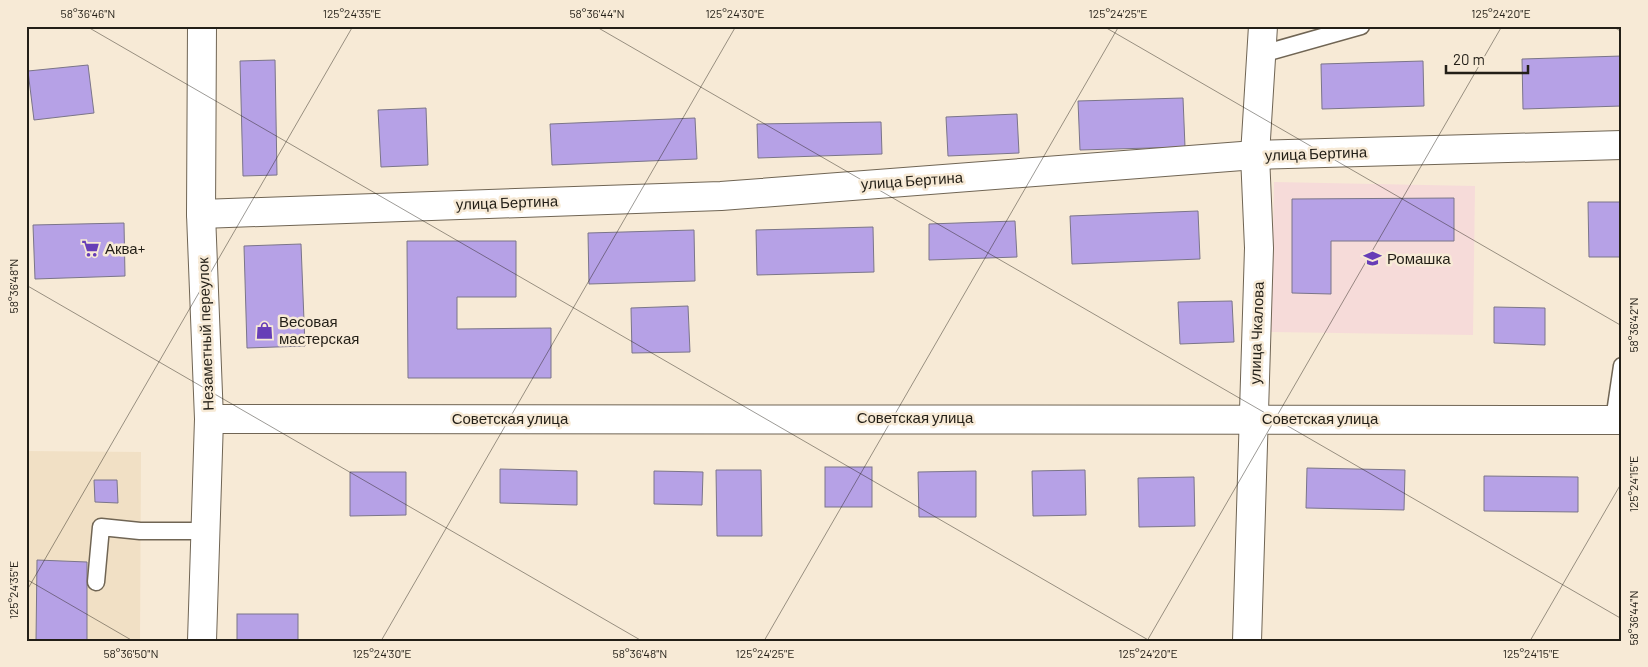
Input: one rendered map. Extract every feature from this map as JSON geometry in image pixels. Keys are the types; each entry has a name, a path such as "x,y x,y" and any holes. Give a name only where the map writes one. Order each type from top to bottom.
{"street":[{"name":"Незаметный переулок","path":"202,26 201,214 208,419 202,641"},
{"name":"улица Чкалова","path":"1247,641 1259,248 1255,156 1263,26"},
{"name":"улица Бертина","path":"201,214 721,196 1255,156 1622,145"},
{"name":"Советская улица","path":"208,419 1255,418 1618,420"}],"lane":[{"path":"1262,54 1361,26"},
{"path":"1618,420 1622,366"},
{"path":"96,582 101,527 140,531 205,530"}],"shaded area":[{"name":"Ромашка","path":"1274,182 1475,186 1473,335 1271,332"},
{"path":"26,451 141,452 140,641 26,641"}],"building":[{"path":"1622,56 1622,106 1523,109 1522,59"},
{"path":"275,60 277,175 243,176 240,61"},
{"path":"1423,61 1424,106 1322,109 1321,64"},
{"path":"88,65 94,113 34,120 28,71"},
{"path":"1183,98 1185,147 1080,150 1078,101"},
{"path":"426,108 428,165 381,167 378,110"},
{"path":"1017,114 1019,153 948,156 946,117"},
{"path":"695,118 697,159 552,165 550,124"},
{"path":"881,122 882,154 758,158 757,124"},
{"path":"1454,198 1454,241 1331,241 1331,294 1292,293 1292,199"},
{"path":"1588,202 1622,202 1622,257 1589,257"},
{"path":"1198,211 1200,259 1072,264 1070,216"},
{"path":"1015,221 1017,257 929,260 929,224"},
{"path":"124,223 125,276 35,279 33,225"},
{"path":"873,227 874,272 757,275 756,230"},
{"path":"694,230 695,281 589,284 588,233"},
{"path":"407,241 516,241 516,297 457,297 457,329 551,328 551,378 408,378"},
{"path":"301,244 305,346 247,348 244,246"},
{"path":"1232,301 1234,342 1180,344 1178,302"},
{"path":"688,306 690,352 632,353 631,308"},
{"path":"1494,307 1545,308 1545,345 1494,343"},
{"path":"825,467 872,467 872,507 825,507"},
{"path":"1307,468 1405,470 1404,510 1306,508"},
{"path":"500,469 577,471 577,505 500,503"},
{"path":"716,470 761,470 762,536 717,536"},
{"path":"1085,470 1086,515 1033,516 1032,471"},
{"path":"654,471 703,472 702,505 654,504"},
{"path":"976,471 976,517 919,517 918,472"},
{"path":"350,472 406,472 406,515 350,516"},
{"path":"1484,476 1578,477 1578,512 1484,511"},
{"path":"1194,477 1195,526 1139,527 1138,478"},
{"path":"94,480 117,480 118,503 95,502"},
{"path":"37,560 87,562 87,641 36,641"},
{"path":"237,614 298,614 298,641 237,641"}],"place":[{"name":"Аква+","path":"91,249"},
{"name":"Ромашка","path":"1373,259"},
{"name":"Весовая мастерская","path":"265,331"}]}
